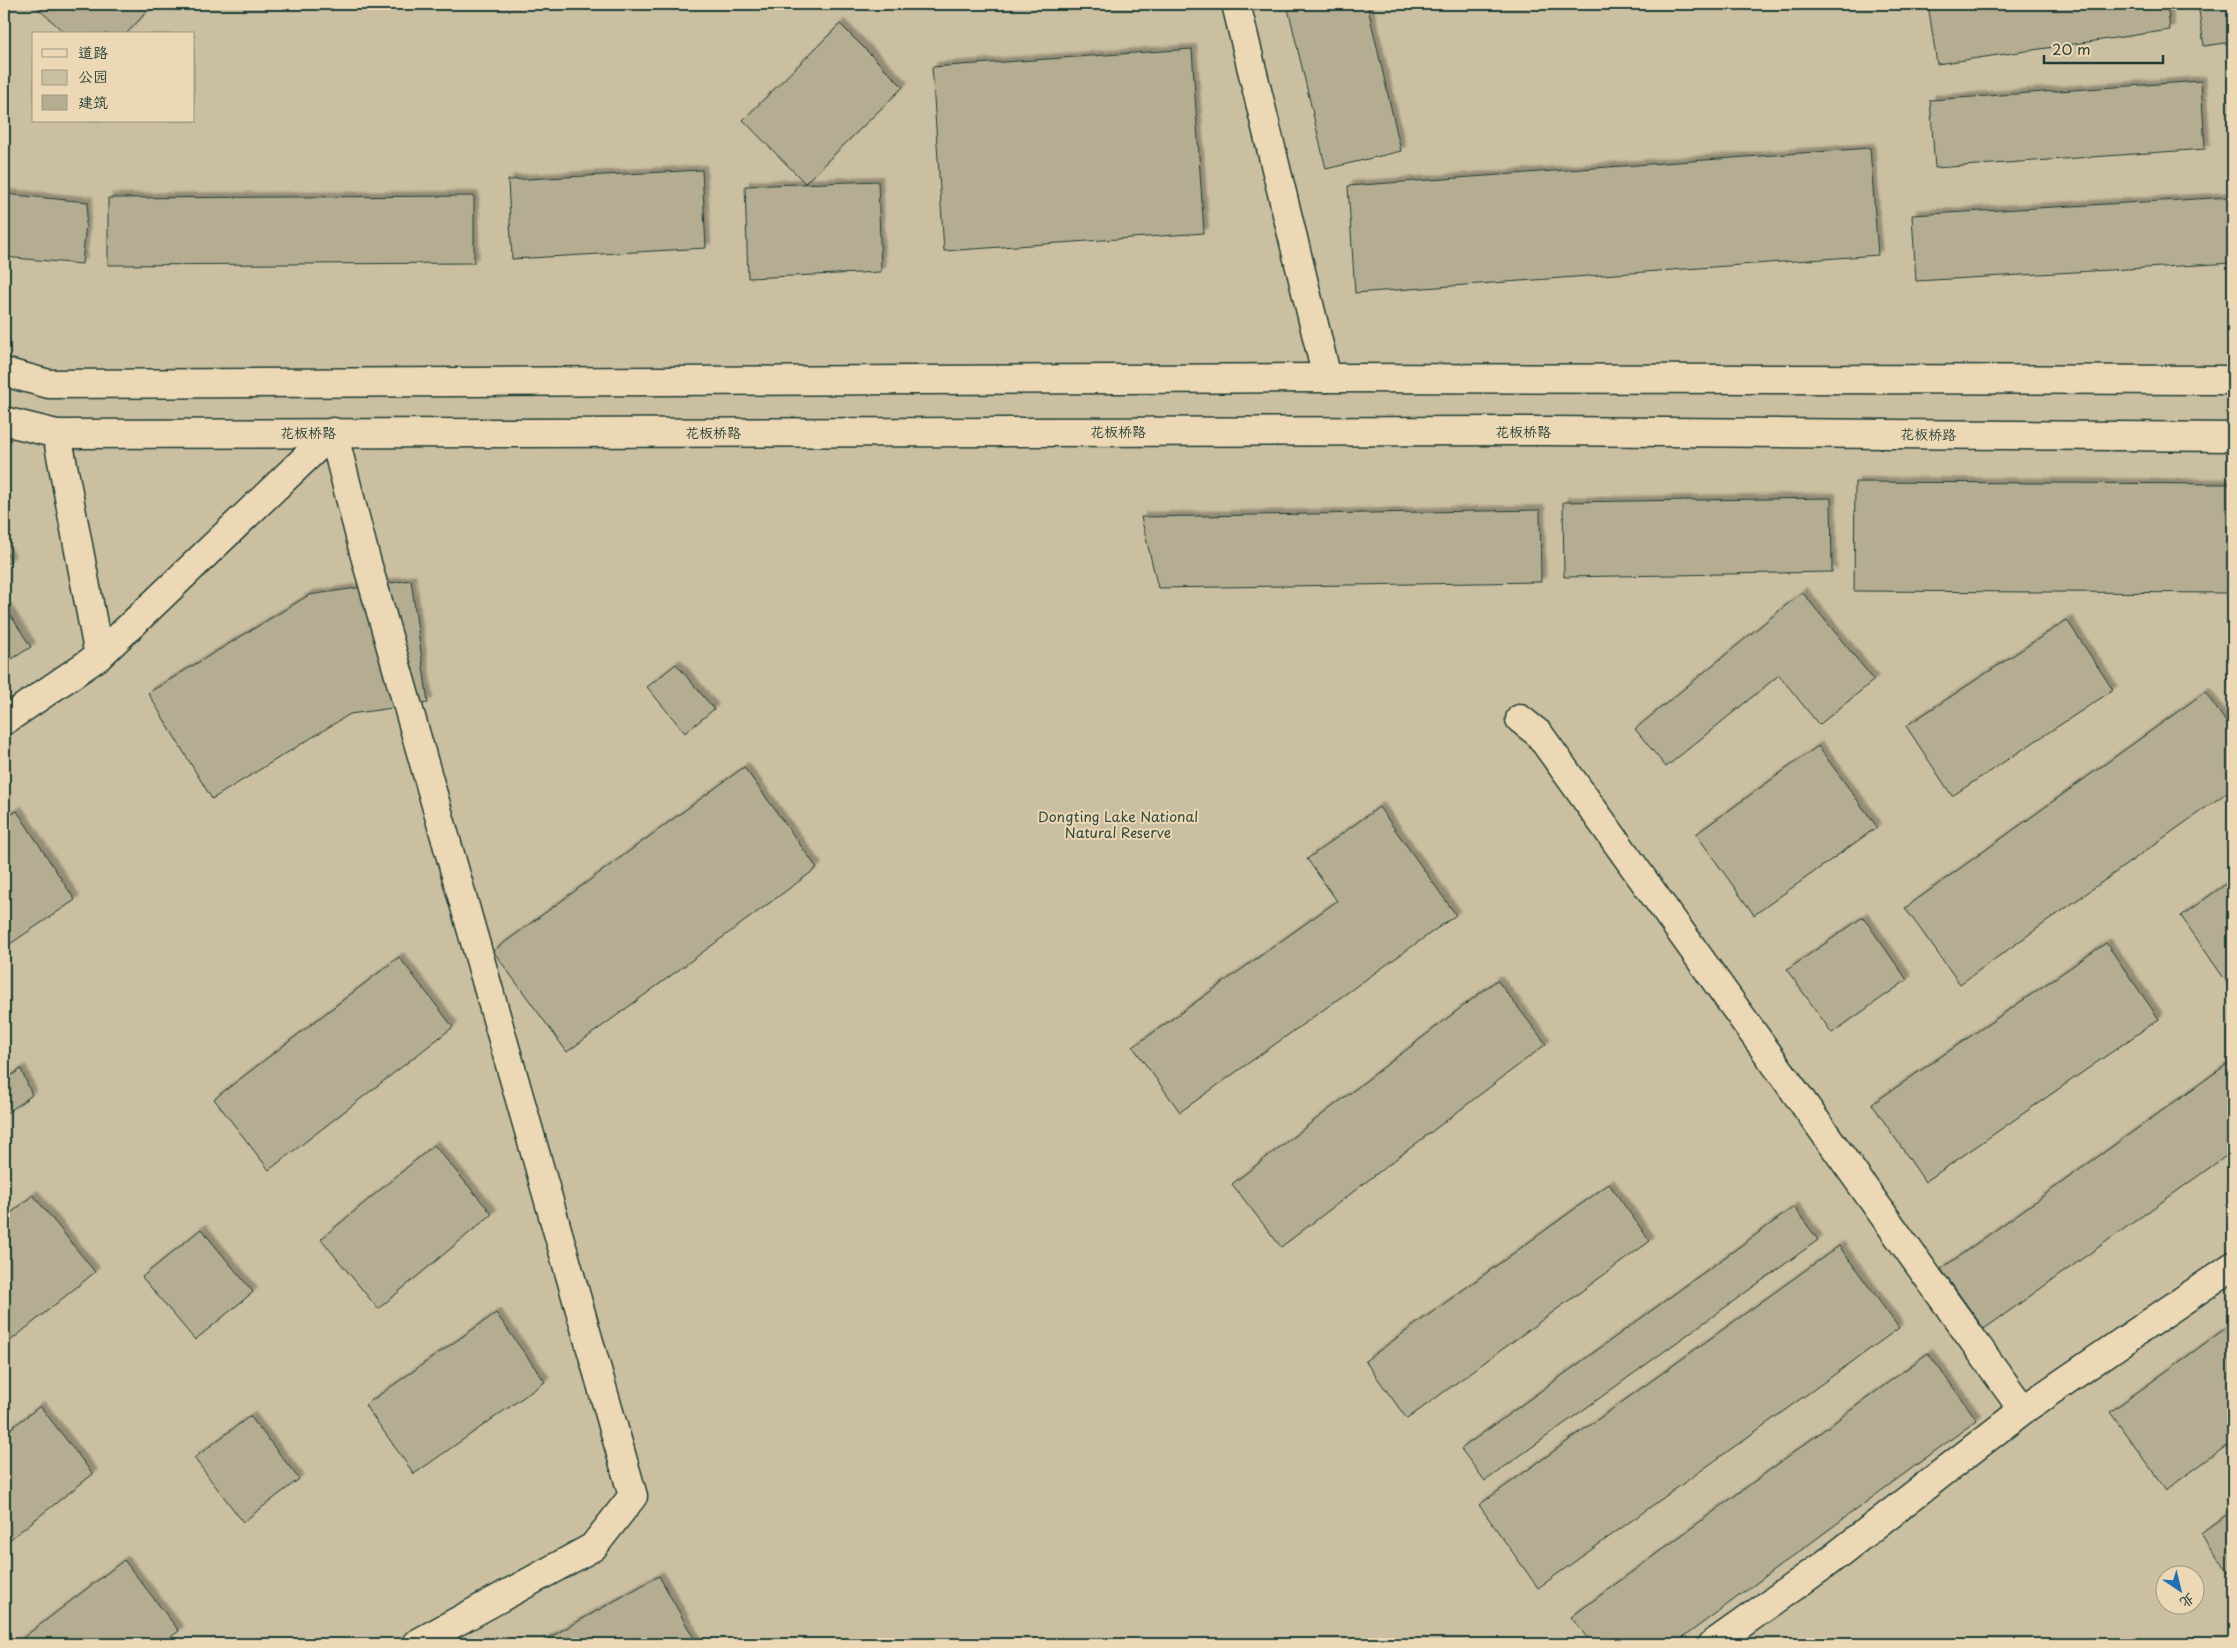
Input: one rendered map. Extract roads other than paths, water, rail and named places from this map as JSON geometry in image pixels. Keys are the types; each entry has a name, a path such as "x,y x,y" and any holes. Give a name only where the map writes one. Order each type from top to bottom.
{"street":[{"path":"1236,4 1327,378"},
{"path":"4,372 49,384 1327,378 2233,380"},
{"name":"花板桥路","path":"4,421 57,434 1556,431 2233,437"},
{"path":"4,721 99,656 332,432 365,556 633,1496 593,1547 416,1644"},
{"path":"57,434 99,656"},
{"path":"1520,719 1538,734 2023,1410"},
{"path":"1713,1644 1824,1565 2023,1410 2233,1266"}],"park label":[{"name":"Dongting Lake National Natural Reserve","path":"1118,824"}]}
